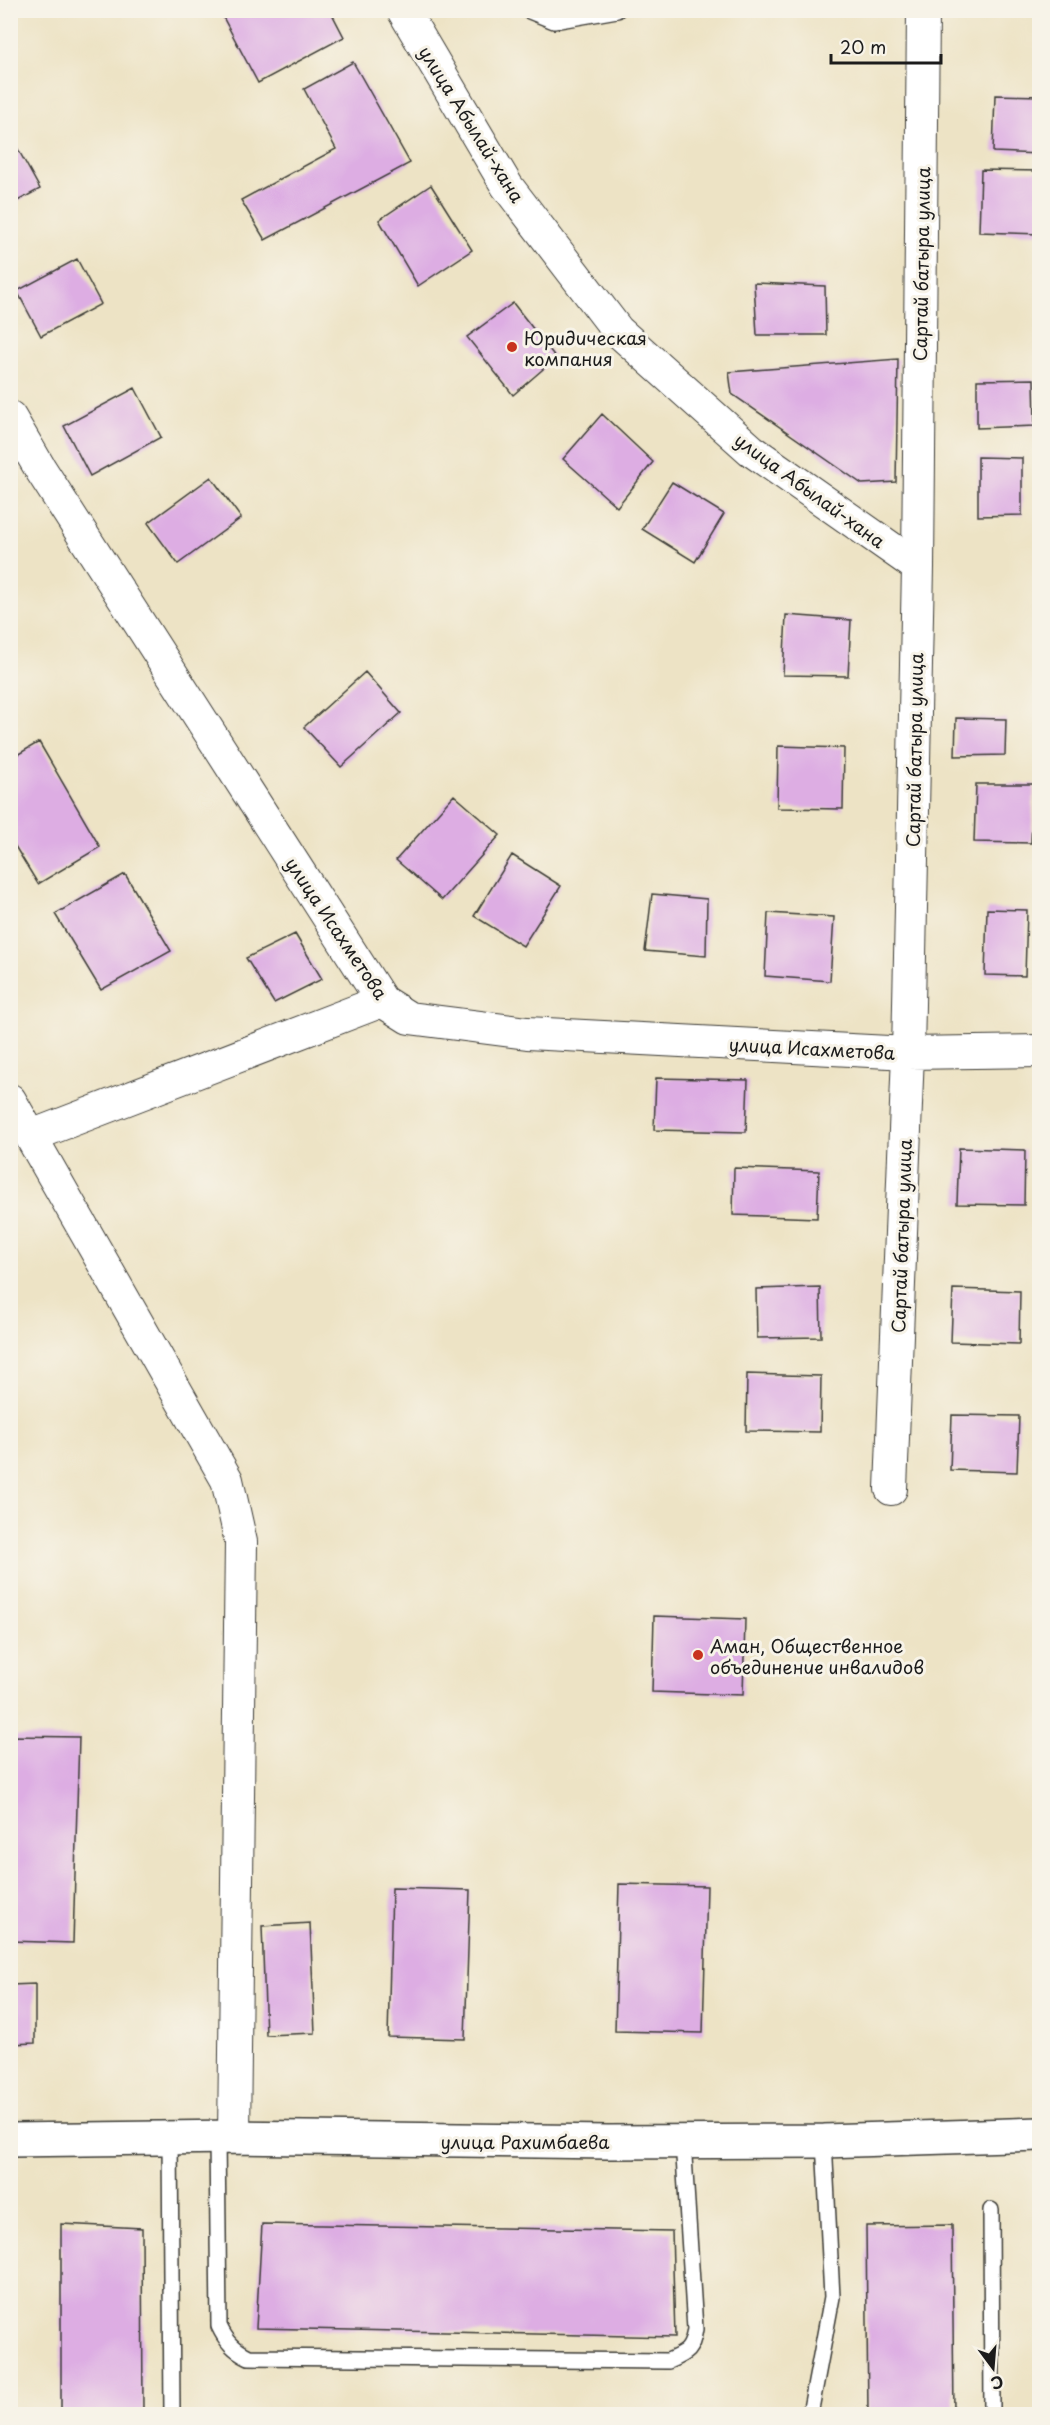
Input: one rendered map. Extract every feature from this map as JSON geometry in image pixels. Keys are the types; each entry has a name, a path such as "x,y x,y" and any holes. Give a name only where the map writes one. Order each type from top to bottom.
{"street":[{"name":"улица Абылай-хана","path":"403,10 507,186 618,331 751,450 918,567"},
{"name":"Сартай батыра улица","path":"891,1489 908,1053 918,567 923,10"},
{"name":"улица Исахметова","path":"10,417 382,1001 409,1018 527,1034 908,1053 1040,1052"},
{"path":"31,1136 382,1001"},
{"path":"10,1100 227,1480 241,1542 226,2137"},
{"name":"улица Рахимбаева","path":"10,2140 226,2137 824,2141 1040,2134"}],"lane":[{"path":"527,10 554,21 617,10"},
{"path":"226,2137 219,2326 225,2340 237,2351 249,2357 668,2361 682,2355 693,2345 695,2329 683,2141"},
{"path":"170,2138 172,2415"},
{"path":"810,2415 832,2297 824,2141"},
{"path":"992,2210 992,2415"}],"building":[{"path":"236,10 330,10 344,37 258,83 223,17"},
{"path":"353,62 410,163 265,240 241,200 336,149 304,89"},
{"path":"995,95 1040,96 1040,154 993,152"},
{"path":"14,142 40,189 10,205 10,144"},
{"path":"981,170 1040,171 1040,234 979,232"},
{"path":"431,185 472,250 418,286 379,220"},
{"path":"77,259 101,304 41,336 17,291"},
{"path":"754,283 825,286 826,335 757,335"},
{"name":"Юридическая компания","path":"513,303 556,358 513,395 467,337"},
{"path":"898,359 896,482 862,484 732,394 729,372"},
{"path":"1034,379 1035,426 977,428 977,380"},
{"path":"135,388 161,437 90,476 64,426"},
{"path":"602,414 653,462 617,507 563,459"},
{"path":"978,457 1022,458 1022,515 978,516"},
{"path":"211,477 241,518 178,564 148,523"},
{"path":"672,482 724,514 695,562 642,529"},
{"path":"786,615 851,620 848,676 783,675"},
{"path":"365,672 401,713 341,767 304,727"},
{"path":"956,718 1006,719 1005,755 955,756"},
{"path":"39,742 100,847 38,884 10,838 10,759"},
{"path":"778,746 844,748 843,809 777,808"},
{"path":"976,784 1034,784 1031,843 974,842"},
{"path":"454,795 500,835 442,900 396,860"},
{"path":"512,855 561,886 523,946 474,916"},
{"path":"125,874 171,951 101,990 55,914"},
{"path":"652,894 707,899 706,956 645,951"},
{"path":"987,909 1027,910 1025,976 985,975"},
{"path":"768,913 834,917 830,981 765,976"},
{"path":"295,934 322,979 274,1003 246,958"},
{"path":"656,1078 748,1080 746,1132 654,1130"},
{"path":"959,1148 1025,1150 1024,1205 957,1204"},
{"path":"734,1168 819,1171 817,1218 733,1215"},
{"path":"820,1287 821,1337 757,1338 756,1289"},
{"path":"953,1289 1020,1291 1019,1344 951,1342"},
{"path":"747,1374 821,1376 820,1432 746,1431"},
{"path":"952,1415 1019,1416 1017,1472 950,1470"},
{"name":"Аман, Общественное объединение инвалидов","path":"654,1616 745,1619 743,1695 652,1692"},
{"path":"10,1736 79,1737 73,1943 10,1941"},
{"path":"619,1884 707,1886 703,2033 615,2031"},
{"path":"392,1888 470,1890 465,2039 388,2037"},
{"path":"310,1923 315,2033 266,2035 262,1926"},
{"path":"35,1984 35,2043 10,2044 10,1985"},
{"path":"61,2224 142,2228 143,2414 61,2414"},
{"path":"262,2224 672,2231 675,2337 256,2328"},
{"path":"952,2225 954,2414 868,2414 866,2226"}],"place":[{"name":"Юридическая компания","path":"512,347"},
{"name":"Аман, Общественное объединение инвалидов","path":"698,1655"}]}
